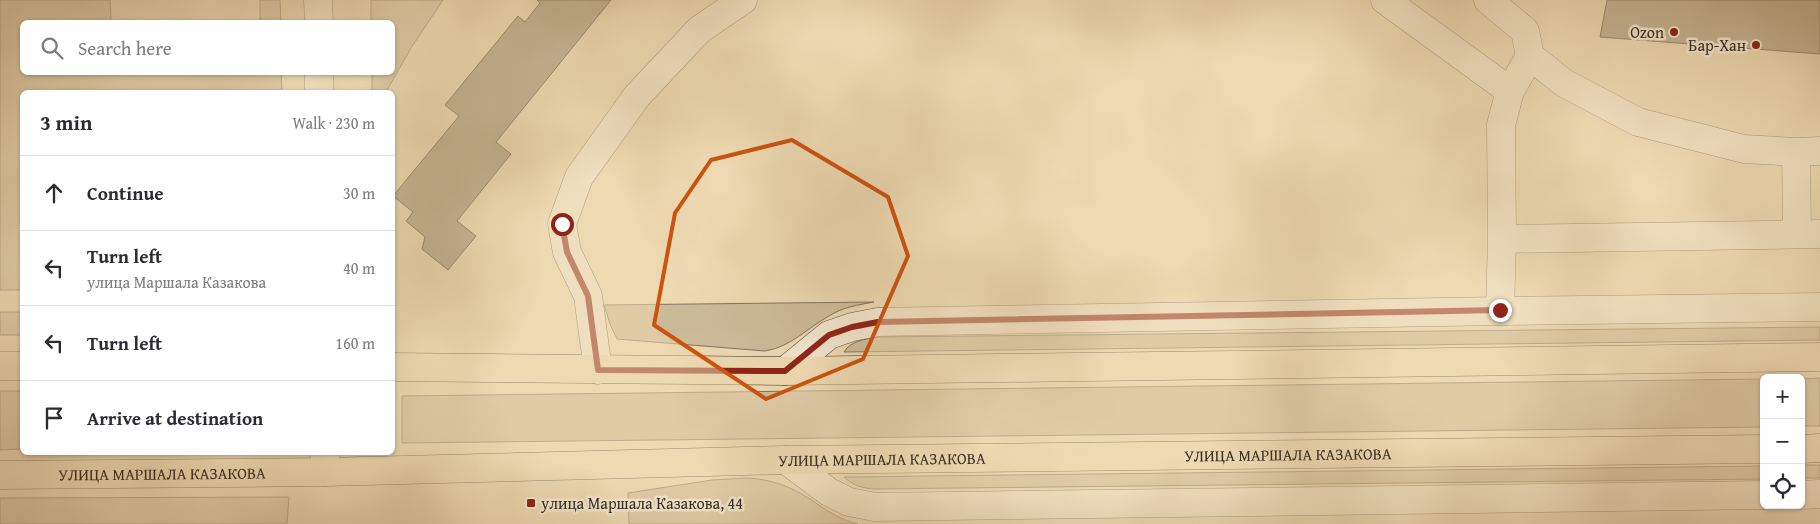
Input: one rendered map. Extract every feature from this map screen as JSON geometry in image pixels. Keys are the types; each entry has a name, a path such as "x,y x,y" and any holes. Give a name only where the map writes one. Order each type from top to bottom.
{"main road":[{"path":"395,367 785,371 1820,357"},
{"path":"0,366 20,366"},
{"path":"1805,449 1820,448"},
{"name":"УЛИЦА МАРШАЛА КАЗАКОВА","path":"0,475 325,462 786,460 1760,449"}],"street":[{"path":"318,0 318,20"},
{"path":"598,370 588,296 567,252 562,224 576,187 580,178 637,96 699,30 743,0"},
{"path":"1385,0 1510,91"},
{"path":"1488,0 1525,32 1530,56 1564,83 1638,122 1744,148 1808,151 1808,234 1502,239"},
{"path":"1500,310 1502,239 1501,125 1510,91 1530,56"},
{"path":"319,75 320,90"},
{"path":"785,371 829,335 852,327 878,322 1500,310 1820,307"},
{"path":"786,460 829,492 849,502 875,507 1760,495"},
{"path":"1805,495 1820,494"}],"highlighted area":[{"path":"792,140 888,197 908,256 863,359 766,399 654,325 675,213 711,160"}],"shaded area":[{"path":"0,0 110,0 111,20 20,20 20,75 281,75 282,90 20,90 20,290 0,290"},
{"path":"260,0 280,0 281,20 260,20"},
{"path":"371,0 443,0 411,48 387,90 372,90 372,75 395,75 395,20 371,20"},
{"path":"874,302 840,310 783,346 765,351 617,339 604,305"},
{"path":"0,312 20,312 20,335 0,335"},
{"path":"1820,327 1820,340 844,352 854,343 878,337"},
{"path":"1820,378 1820,426 1805,426 1805,379"},
{"path":"1760,379 1760,427 402,443 402,396"},
{"path":"0,391 20,391 20,449 0,450"},
{"path":"1805,465 1820,465 1820,478 1805,478"},
{"path":"1760,466 1760,479 873,489 857,486 844,477"},
{"path":"747,478 764,480 787,487 802,494 838,517 858,524 629,524 628,493 712,480"},
{"path":"289,497 287,524 0,524 0,498"}],"building":[{"path":"537,0 611,0 496,142 511,154 457,221 476,236 448,270 422,249 425,237 406,221 413,212 395,198 395,194 459,116 445,105 518,16 525,22 540,3"},
{"path":"1607,0 1820,0 1820,54 1600,37"}],"place":[{"name":"Ozon","path":"1674,32"},
{"name":"Бар-Хан","path":"1756,45"},
{"name":"улица Маршала Казакова, 44","path":"531,503"}],"route":[{"path":"562,224 567,252 588,296 598,370 785,371 829,335 852,327 878,322 1500,310"}]}
